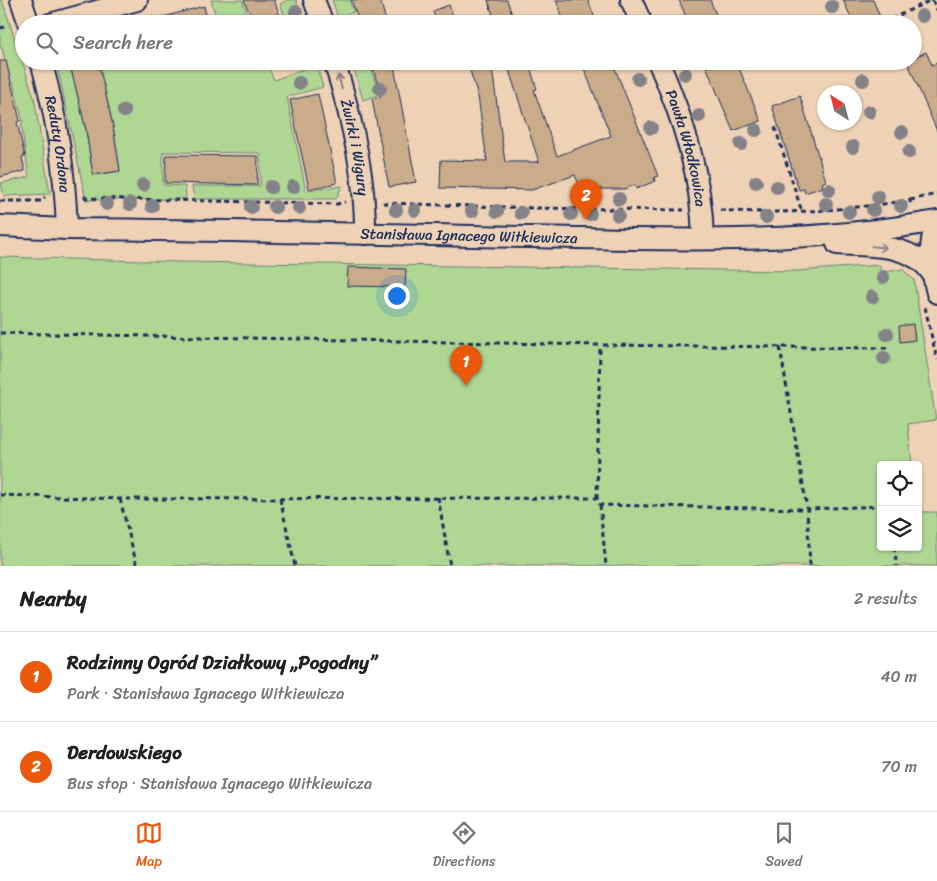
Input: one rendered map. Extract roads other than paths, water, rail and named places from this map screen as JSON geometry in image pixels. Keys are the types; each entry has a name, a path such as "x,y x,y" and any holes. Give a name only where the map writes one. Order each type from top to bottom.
{"street":[{"path":"21,0 26,15"},
{"path":"83,15 137,0"},
{"path":"314,0 320,15"},
{"path":"631,0 638,15"},
{"name":"Reduty Ordona","path":"43,70 59,140 67,229"},
{"name":"Żwirki i Wigury","path":"336,70 357,156 364,203 365,234"},
{"name":"Pawła Włodkowica","path":"662,70 690,151 700,193 703,239"},
{"path":"937,222 931,245 932,273 937,293"},
{"name":"Stanisława Ignacego Witkiewicza","path":"0,226 67,229 649,240 796,238 937,222"},
{"path":"796,238 838,244 894,248 912,255 928,267 932,273"}],"place":[{"name":"Derdowskiego","path":"586,220"},
{"name":"Rodzinny Ogród Działkowy „Pogodny”","path":"466,386"}]}
